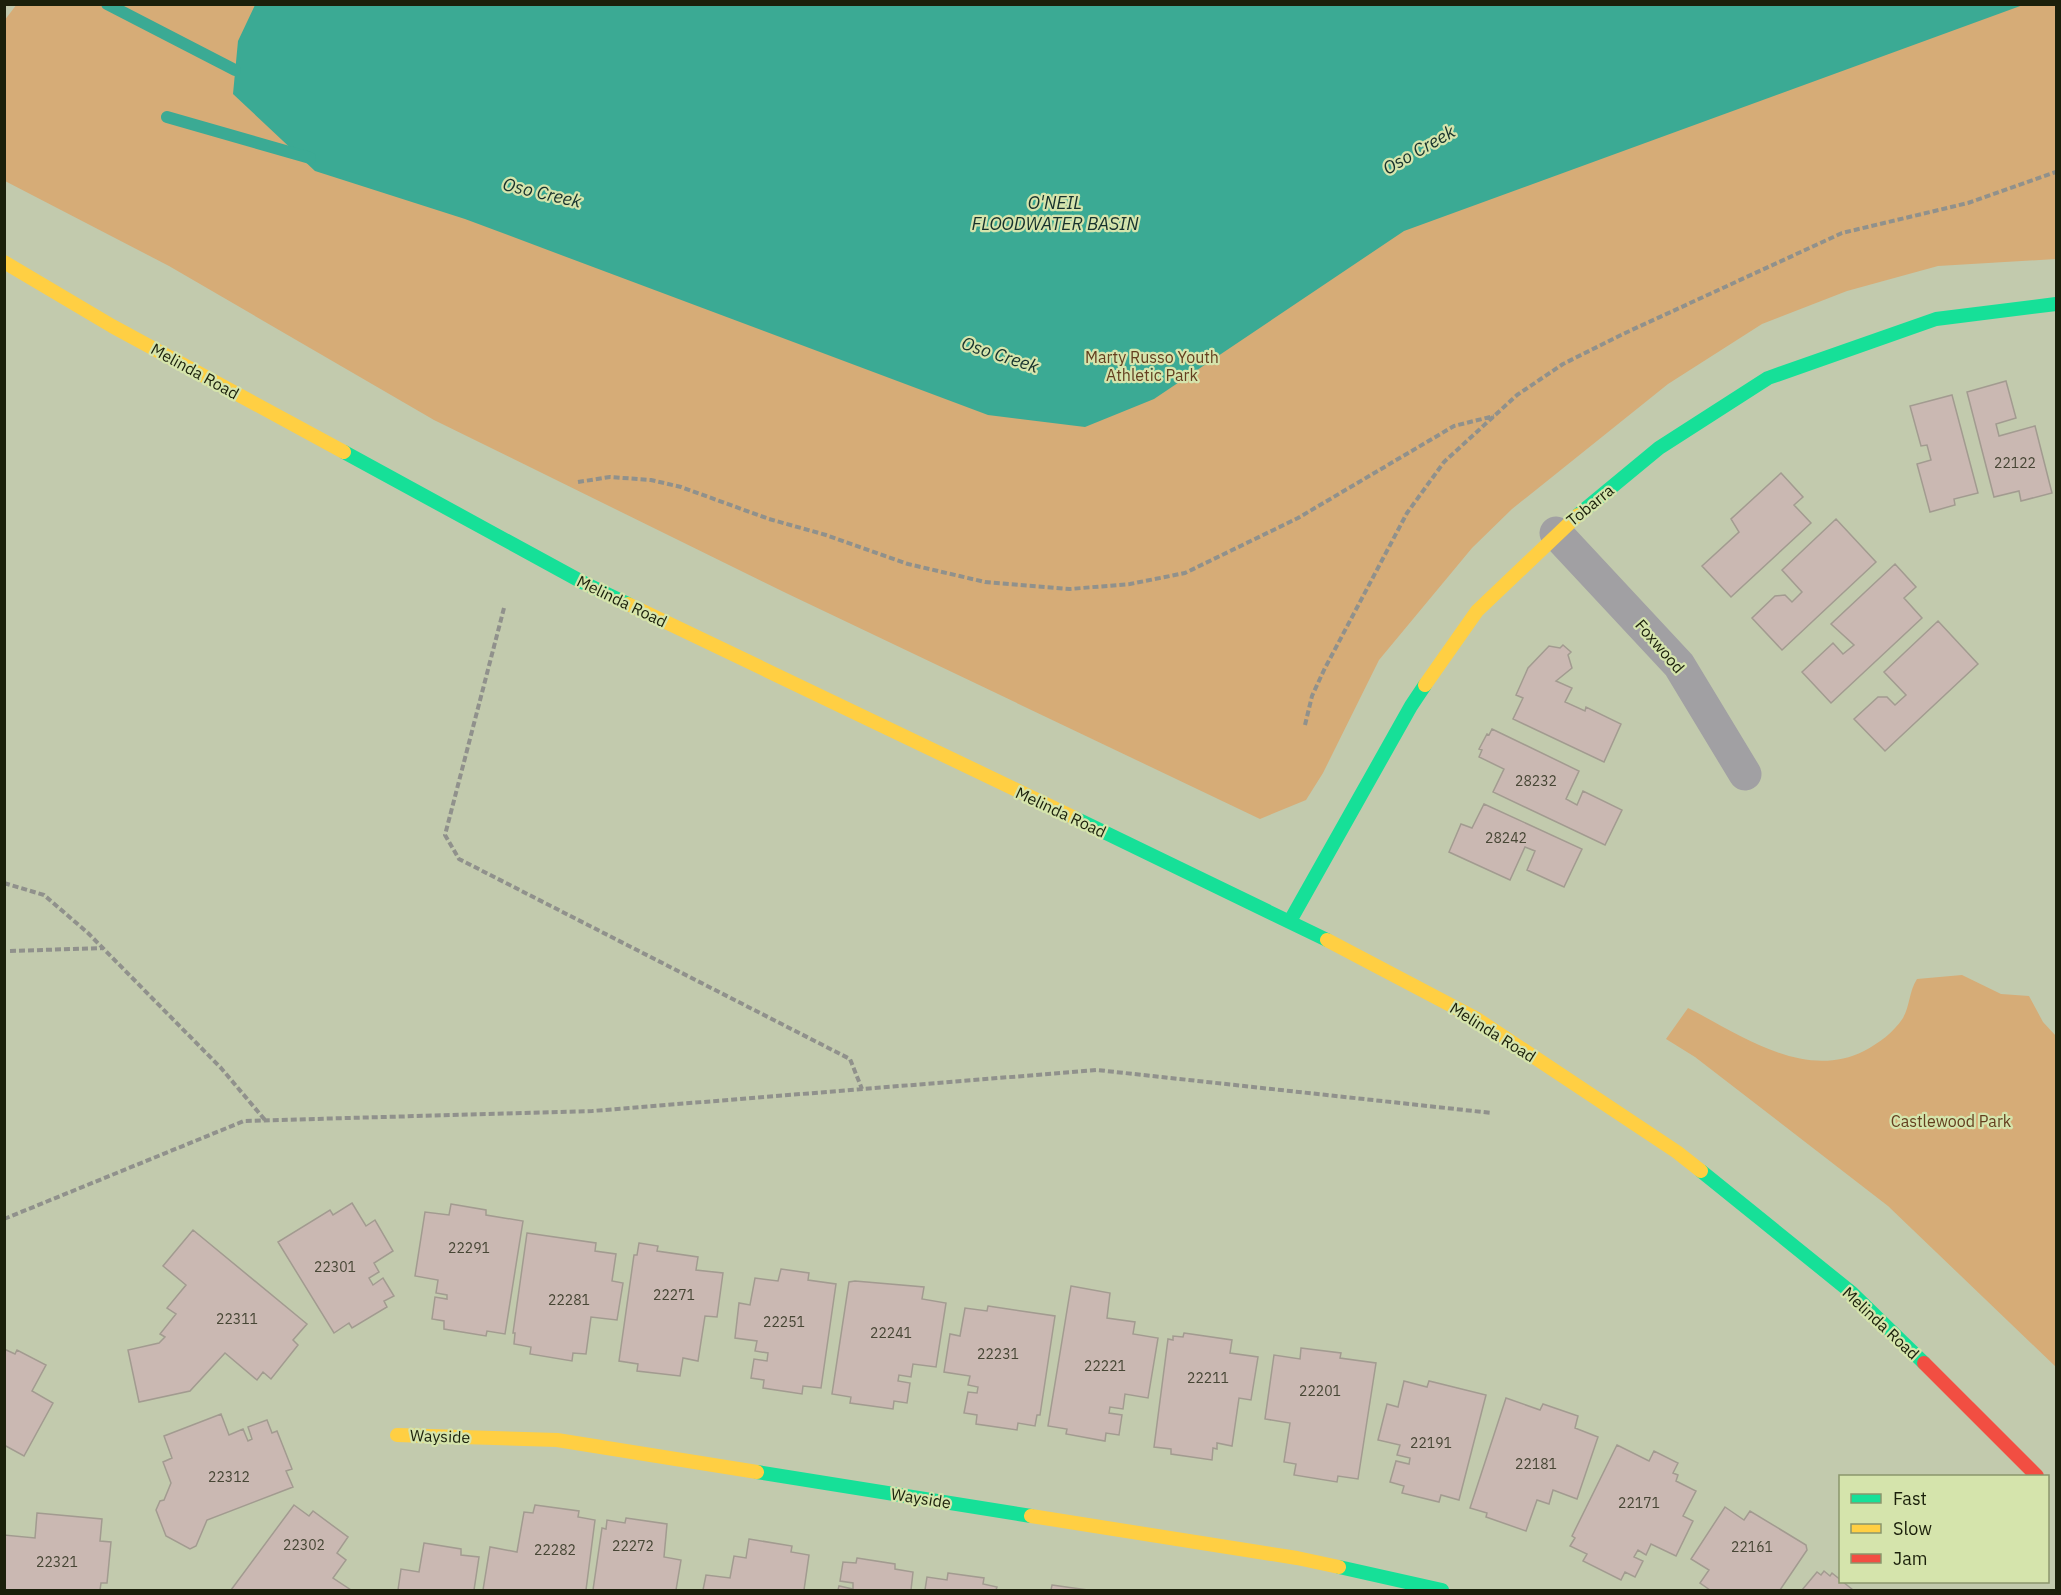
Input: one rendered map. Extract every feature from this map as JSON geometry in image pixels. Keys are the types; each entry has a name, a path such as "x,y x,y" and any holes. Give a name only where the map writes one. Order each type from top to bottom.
{"main road":[{"name":"Melinda Road","path":"4,262 112,326 584,583 1290,921 1478,1019 1677,1152 1852,1293 2036,1475"},
{"name":"Tobarra","path":"1290,921 1411,706 1477,611 1556,533 1659,448 1768,378 1936,319 2056,304"},
{"name":"Wayside","path":"397,1435 557,1440 1297,1558 1442,1590"}],"street":[{"name":"Foxwood","path":"1556,533 1678,665 1745,774"}],"path":[{"path":"1305,725 1312,696 1324,670 1407,513 1444,462 1517,395 1563,364 1793,254 1842,233 1968,203 2056,172"},
{"path":"578,482 610,477 651,480 681,487 769,519 826,535 908,564 985,582 1070,589 1130,584 1185,573 1298,518 1454,426 1495,415"},
{"path":"504,608 445,835 459,859 850,1059 862,1089"},
{"path":"4,883 44,895 105,948 221,1068 265,1121"},
{"path":"10,951 105,948"},
{"path":"4,1219 244,1121 592,1111 1097,1070 1492,1113"}],"green space":[{"name":"Marty Russo Youth Athletic Park","path":"17,4 2056,5 2056,259 1938,266 1847,291 1762,324 1668,384 1512,509 1472,548 1379,660 1323,773 1306,800 1260,819 786,593 434,420 169,266 5,181 4,21"},
{"name":"Castlewood Park","path":"1962,975 2001,994 2029,996 2043,1022 2056,1036 2056,1367 1888,1206 1695,1057 1666,1039 1688,1008 1773,1051 1796,1058 1819,1061 1841,1059 1870,1048 1895,1028 1903,1018 1917,979"}],"water":[{"name":"O'NEIL FLOODWATER BASIN","path":"255,4 2023,5 1404,231 1154,399 1085,427 988,415 465,219 315,171 233,94 238,41"}],"building":[{"path":"2006,381 2016,418 1996,424 1999,436 2035,426 2052,493 2021,501 2019,491 1994,497 1967,392"},
{"path":"1952,395 1978,493 1954,499 1955,505 1930,512 1917,464 1931,460 1927,445 1921,446 1910,406"},
{"path":"1781,473 1803,497 1794,505 1811,523 1731,597 1702,566 1739,532 1731,519"},
{"path":"1836,519 1876,562 1782,650 1752,618 1775,596 1785,595 1792,602 1802,592 1782,570"},
{"path":"1895,564 1916,587 1904,598 1922,618 1831,703 1802,672 1833,643 1843,654 1854,645 1831,624"},
{"path":"1938,621 1978,664 1885,751 1854,719 1878,697 1887,697 1895,705 1906,695 1884,672"},
{"path":"1563,645 1571,652 1568,655 1572,668 1556,681 1572,688 1565,702 1585,711 1586,707 1621,724 1604,762 1513,719 1523,698 1516,695 1528,668 1549,646 1560,648"},
{"path":"1492,729 1579,771 1566,799 1577,805 1583,791 1622,810 1605,845 1493,792 1504,769 1479,757 1482,750 1479,749"},
{"path":"1484,804 1582,849 1564,887 1527,870 1535,851 1525,847 1510,880 1449,852 1461,824 1472,828"},
{"path":"352,1203 366,1226 375,1220 393,1251 374,1263 379,1272 369,1278 373,1285 383,1278 394,1296 384,1301 387,1307 352,1328 349,1323 334,1333 278,1242 330,1210 333,1215"},
{"path":"451,1204 486,1210 486,1215 523,1221 505,1334 487,1331 486,1336 444,1329 444,1321 432,1319 435,1297 447,1299 447,1295 436,1293 438,1280 415,1276 425,1212 449,1215"},
{"path":"193,1230 307,1324 293,1340 298,1345 271,1379 263,1372 257,1380 225,1353 190,1391 139,1402 128,1350 159,1343 165,1337 160,1334 176,1314 167,1308 186,1285 163,1266"},
{"path":"527,1233 596,1243 595,1251 616,1254 612,1281 623,1283 617,1320 591,1317 586,1354 573,1353 572,1361 530,1354 531,1347 514,1344 515,1333 513,1333"},
{"path":"639,1243 658,1246 657,1251 698,1257 696,1270 723,1273 717,1317 705,1316 698,1361 683,1358 680,1376 637,1371 638,1364 619,1361 634,1255 637,1255"},
{"path":"781,1269 809,1273 808,1280 836,1284 821,1388 803,1386 802,1394 763,1388 764,1380 751,1378 754,1359 767,1361 768,1353 755,1351 757,1341 735,1338 739,1303 750,1305 755,1278 778,1281"},
{"path":"849,1282 924,1287 922,1299 946,1303 936,1367 913,1364 911,1377 899,1375 898,1381 910,1383 907,1403 894,1401 893,1409 850,1403 851,1397 832,1394"},
{"path":"1071,1286 1110,1293 1107,1318 1135,1322 1133,1334 1158,1338 1148,1398 1125,1394 1123,1409 1110,1407 1109,1413 1122,1415 1119,1435 1106,1433 1105,1441 1066,1434 1067,1429 1048,1426"},
{"path":"988,1306 1055,1316 1040,1415 1037,1415 1035,1426 1018,1423 1017,1430 976,1424 977,1415 964,1413 968,1392 977,1393 978,1387 968,1385 970,1376 944,1372 950,1334 960,1336 965,1308 987,1311"},
{"path":"1184,1333 1232,1340 1230,1353 1258,1357 1251,1400 1239,1398 1232,1446 1217,1443 1217,1449 1213,1448 1212,1460 1171,1454 1171,1449 1154,1447 1168,1339 1173,1340 1173,1336 1183,1337"},
{"path":"1301,1348 1341,1353 1340,1358 1376,1363 1358,1479 1338,1476 1337,1482 1294,1475 1296,1464 1284,1462 1290,1423 1265,1419 1274,1355 1300,1359"},
{"path":"4,1349 15,1354 17,1350 46,1365 32,1391 53,1403 24,1456 4,1445"},
{"path":"1404,1381 1427,1387 1429,1381 1486,1395 1459,1500 1441,1495 1439,1502 1402,1493 1404,1486 1390,1482 1396,1461 1409,1464 1410,1458 1397,1455 1400,1445 1378,1440 1387,1404 1398,1407"},
{"path":"1506,1398 1540,1410 1543,1404 1578,1416 1575,1428 1598,1437 1577,1499 1553,1490 1549,1504 1537,1500 1526,1531 1486,1517 1487,1513 1470,1508"},
{"path":"221,1414 229,1435 243,1429 248,1441 252,1439 248,1427 267,1420 272,1433 277,1431 292,1469 286,1471 293,1487 207,1520 196,1546 190,1549 166,1536 156,1510 160,1501 164,1500 171,1483 163,1462 172,1458 164,1436"},
{"path":"1617,1445 1649,1461 1654,1451 1678,1463 1673,1473 1678,1475 1676,1481 1696,1491 1683,1516 1693,1521 1676,1556 1651,1544 1646,1555 1638,1550 1634,1557 1643,1561 1635,1577 1625,1572 1621,1580 1583,1561 1587,1554 1570,1546 1575,1538 1572,1536"},
{"path":"294,1505 309,1516 313,1511 348,1537 337,1553 346,1560 333,1578 351,1590 231,1590"},
{"path":"535,1505 579,1511 578,1517 595,1520 586,1590 483,1590 490,1547 517,1552 524,1512 533,1513"},
{"path":"1725,1507 1744,1520 1750,1511 1806,1545 1807,1550 1780,1590 1710,1590 1700,1583 1709,1570 1691,1559"},
{"path":"37,1513 102,1519 100,1541 111,1542 107,1583 101,1583 100,1590 4,1590 4,1535 35,1538"},
{"path":"626,1518 667,1524 664,1557 681,1560 676,1590 593,1590 602,1528 606,1529 607,1520 625,1523"},
{"path":"749,1539 792,1546 791,1552 809,1555 804,1590 703,1590 706,1575 730,1578 734,1556 746,1558"},
{"path":"424,1543 461,1549 461,1555 479,1557 474,1590 398,1590 401,1569 419,1572"},
{"path":"857,1558 895,1564 895,1569 913,1572 911,1590 838,1590 839,1586 853,1589 853,1583 840,1581 843,1562 856,1563"},
{"path":"1824,1571 1830,1576 1832,1573 1839,1579 1839,1583 1844,1583 1853,1590 1802,1590 1817,1572 1821,1575"},
{"path":"948,1573 984,1578 983,1584 997,1587 996,1590 925,1590 927,1577 947,1580"},
{"path":"1052,1585 1088,1590 1051,1590"}],"waterway":[{"path":"107,4 235,70"},
{"name":"Oso Creek","path":"167,117 310,158"}],"traffic: fast":[{"path":"1578,515 1659,448 1768,378 1936,319 2056,304"},
{"path":"344,452 584,583 628,604"},
{"path":"1290,921 1425,685"},
{"path":"1075,818 1327,940"},
{"path":"1701,1171 1852,1293 1924,1363"},
{"path":"757,1472 1031,1516"},
{"path":"1339,1567 1442,1590"}],"traffic: slow":[{"path":"4,262 112,326 344,452"},
{"path":"1425,685 1477,611 1578,515"},
{"path":"628,604 1075,818"},
{"path":"1327,940 1477,1019 1677,1152 1701,1171"},
{"path":"397,1435 557,1440 757,1472"},
{"path":"1031,1516 1297,1558 1339,1567"}],"traffic: jam":[{"path":"1924,1363 2036,1475"}]}
